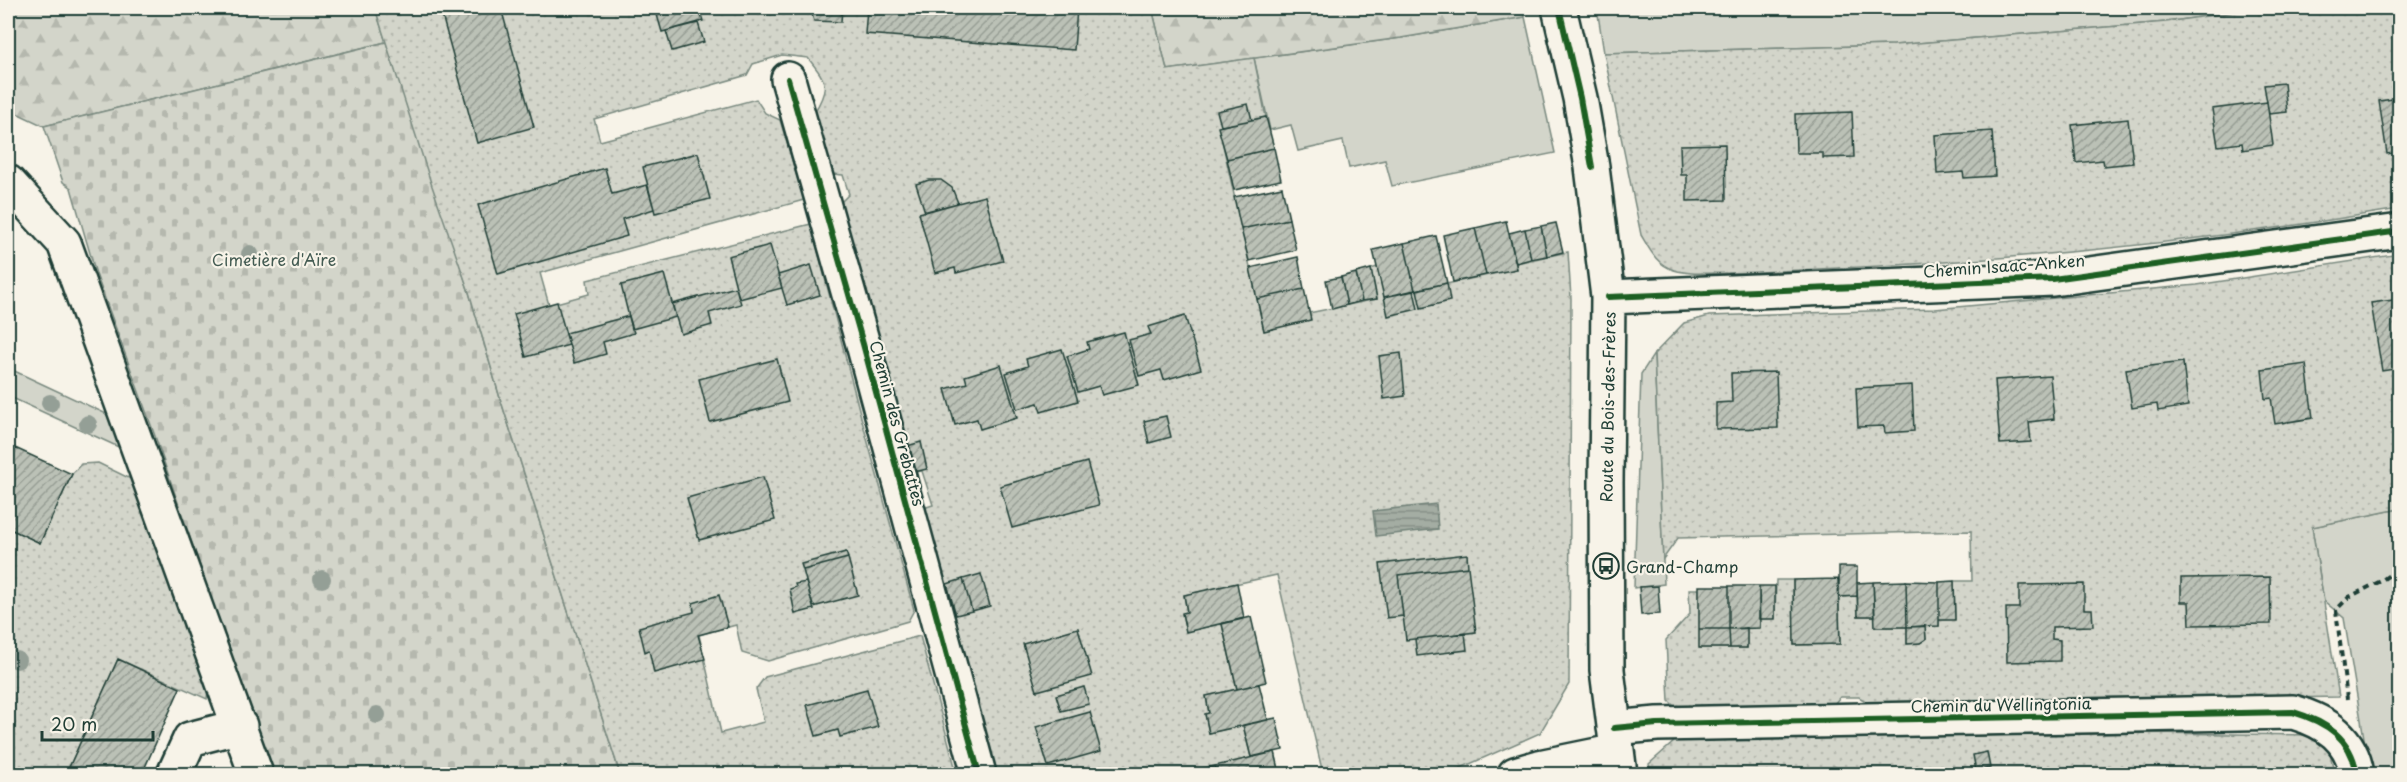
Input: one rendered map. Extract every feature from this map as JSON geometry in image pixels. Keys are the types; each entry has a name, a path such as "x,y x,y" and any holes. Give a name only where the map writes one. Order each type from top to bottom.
{"street":[{"name":"Route du Bois-des-Frères","path":"1559,8 1580,98 1592,167 1608,297 1607,659 1617,751"},
{"name":"Chemin des Grebattes","path":"788,79 863,344 979,774"},
{"path":"8,182 64,243 256,774"},
{"name":"Chemin Isaac-Anken","path":"1608,297 2053,279 2400,231"},
{"name":"Chemin du Wellingtonia","path":"1515,774 1617,751 1669,724 2293,712 2314,718 2332,729 2344,741 2355,761 2357,774"},
{"path":"174,774 190,739 240,726"}],"path":[{"path":"2332,729 2347,699 2336,610 2349,597 2381,581 2400,567"}],"green space":[{"path":"8,8 375,8 386,42 44,126 8,109"},
{"path":"375,8 1152,8 1167,70 1254,58 1266,117 1219,127 1264,330 1309,313 1377,299 1371,269 1377,267 1385,297 1517,269 1516,263 1568,252 1571,298 1569,684 1540,733 1447,774 1323,774 1277,575 1184,595 1187,612 1182,614 1186,631 1222,624 1237,689 1206,696 1209,713 1205,714 1209,733 1243,725 1251,757 1275,752 1280,774 994,774 923,508 933,505 922,471 914,472 839,204 849,194 843,175 832,174 814,113 823,96 824,84 819,72 808,58 782,55 753,64 747,75 594,119 600,141 756,99 765,113 780,120 804,200 540,273 549,305 589,294 587,280 811,224 914,610 908,621 768,661 742,653 736,625 699,635 721,733 764,722 756,689 765,677 920,636 957,774 620,774 500,398 469,292 432,186"},
{"path":"1152,8 1523,8 1525,17 1401,38 1167,70"},
{"path":"1597,8 2262,8 2166,22 1894,45 1604,53"},
{"path":"2262,8 2399,8 2399,209 2255,231 2110,248 1964,261 1739,273 1694,273 1674,270 1658,260 1641,235 1604,53 1894,45 2166,22"},
{"path":"1525,17 1555,153 1392,186 1385,160 1349,168 1343,141 1298,151 1291,125 1270,130 1254,58 1401,38"},
{"name":"Cimetière d'Aïre","path":"386,42 469,292 500,398 620,774 288,774 270,769 155,436 96,274 71,188 63,182 44,126"},
{"path":"2399,254 2399,509 2312,527 2339,697 1870,704 1859,697 1840,697 1833,705 1677,709 1669,701 1666,640 1690,614 1689,589 1699,589 1700,648 1747,648 1747,628 1759,619 1775,618 1776,580 1793,580 1794,645 1840,644 1839,597 1857,596 1858,616 1875,616 1875,627 1907,627 1907,644 1920,643 1926,639 1925,626 1939,626 1939,620 1955,619 1954,581 1972,581 1971,531 1678,538 1663,559 1654,354 1684,323 1709,316 1935,309 2197,285"},
{"path":"1654,354 1664,584 1634,588 1641,374"},
{"path":"8,368 113,417 125,450 8,396"},
{"path":"98,463 135,481 208,689 207,699 118,659 66,774 8,774 8,528 40,543 72,474 81,464"},
{"path":"2399,509 2399,774 2370,774 2344,618 2324,601 2312,527"},
{"path":"2147,733 2313,735 2330,751 2334,774 1651,774 1649,764 1675,741"}],"shaded area":[{"path":"1436,504 1438,529 1376,536 1373,511"}],"building":[{"path":"440,8 501,8 534,127 477,143"},
{"path":"655,8 699,8 703,21 662,32"},
{"path":"810,8 842,8 841,22 814,21"},
{"path":"867,8 1077,8 1074,50 865,34"},
{"path":"698,23 704,42 672,51 666,31"},
{"path":"2284,83 2287,112 2269,114 2264,85"},
{"path":"2400,98 2400,152 2387,154 2379,101"},
{"path":"2267,102 2273,145 2243,150 2242,143 2218,146 2212,109"},
{"path":"1248,104 1252,120 1221,126 1217,111"},
{"path":"1852,112 1854,157 1823,158 1823,153 1796,153 1795,114"},
{"path":"1266,117 1274,148 1227,159 1218,127"},
{"path":"2128,119 2133,163 2104,166 2103,160 2076,163 2072,125"},
{"path":"1992,131 1995,176 1964,178 1963,172 1937,174 1935,135"},
{"path":"1725,144 1726,200 1687,201 1687,175 1681,175 1680,145"},
{"path":"1274,148 1281,180 1234,190 1227,159"},
{"path":"698,153 710,199 655,213 643,167"},
{"path":"605,168 612,194 647,185 654,209 622,219 627,236 498,274 478,205"},
{"path":"929,180 941,180 952,188 958,203 925,212 916,184"},
{"path":"1282,187 1289,219 1241,229 1234,197"},
{"path":"985,196 1003,261 956,273 955,268 935,273 919,213"},
{"path":"1289,219 1296,250 1249,261 1241,229"},
{"path":"1506,221 1517,269 1486,275 1475,228"},
{"path":"1556,223 1563,252 1547,256 1541,226"},
{"path":"1541,226 1547,256 1531,259 1525,229"},
{"path":"1475,228 1486,275 1453,282 1443,235"},
{"path":"1525,229 1531,259 1516,263 1509,233"},
{"path":"1436,236 1447,283 1415,290 1404,243"},
{"path":"1404,243 1415,290 1384,297 1373,250"},
{"path":"770,245 782,288 739,299 728,256"},
{"path":"1298,257 1304,289 1257,299 1250,268"},
{"path":"811,265 820,295 787,305 778,275"},
{"path":"1371,269 1377,299 1362,301 1356,273"},
{"path":"1356,273 1362,301 1347,305 1341,277"},
{"path":"664,274 676,317 632,329 621,285"},
{"path":"1341,277 1347,305 1332,309 1326,280"},
{"path":"1447,283 1450,301 1421,308 1417,290"},
{"path":"736,287 741,304 709,313 712,325 681,334 672,304"},
{"path":"1304,289 1311,320 1264,331 1257,299"},
{"path":"1414,291 1418,309 1388,316 1384,297"},
{"path":"2400,299 2400,368 2382,371 2371,303"},
{"path":"557,302 569,345 526,357 514,314"},
{"path":"629,316 634,333 603,342 606,354 574,363 566,333"},
{"path":"1185,316 1201,369 1164,380 1161,370 1139,376 1129,340 1151,334 1148,327"},
{"path":"1124,332 1139,385 1102,395 1099,386 1078,392 1067,356 1089,349 1087,342"},
{"path":"1062,349 1078,401 1041,412 1038,403 1017,409 1006,373 1028,366 1026,359"},
{"path":"1401,353 1405,396 1384,399 1379,356"},
{"path":"777,359 788,402 710,422 699,379"},
{"path":"2183,362 2188,406 2158,411 2157,404 2132,408 2126,369"},
{"path":"2306,364 2313,418 2275,424 2271,398 2265,399 2262,370"},
{"path":"1001,365 1017,418 980,429 977,419 955,425 945,389 967,383 965,376"},
{"path":"1776,372 1778,428 1716,429 1716,403 1732,402 1731,373"},
{"path":"2050,376 2054,419 2029,422 2031,442 2000,444 1995,380"},
{"path":"1912,385 1914,431 1885,433 1884,426 1858,427 1856,388"},
{"path":"1166,416 1171,437 1149,443 1144,421"},
{"path":"921,442 927,469 914,472 907,446"},
{"path":"8,445 15,448 8,465"},
{"path":"15,448 72,474 40,543 8,528 8,465"},
{"path":"1087,462 1099,505 1012,528 1000,486"},
{"path":"763,477 775,520 699,540 687,498"},
{"path":"846,552 848,558 803,570 801,564"},
{"path":"1467,554 1468,567 1398,575 1403,616 1387,618 1380,564"},
{"path":"848,558 858,595 813,607 803,570"},
{"path":"1468,567 1476,632 1406,640 1398,575"},
{"path":"1839,567 1857,567 1857,596 1839,597"},
{"path":"981,574 990,606 972,611 963,579"},
{"path":"2270,577 2271,624 2190,625 2189,602 2181,602 2181,578"},
{"path":"963,579 972,611 956,615 947,584"},
{"path":"1838,579 1840,644 1794,645 1793,580"},
{"path":"1906,581 1907,627 1875,627 1873,582"},
{"path":"1906,581 1939,582 1939,626 1907,627"},
{"path":"1954,581 1955,620 1939,620 1939,582"},
{"path":"806,582 814,609 795,614 790,589 796,587 795,584"},
{"path":"1873,582 1875,616 1858,616 1857,583"},
{"path":"1237,583 1244,618 1186,632 1182,613 1187,612 1184,595"},
{"path":"2084,584 2084,609 2092,609 2093,626 2052,627 2052,639 2060,640 2060,661 2007,662 2006,608 2019,608 2019,585"},
{"path":"1658,586 1660,614 1641,615 1639,587"},
{"path":"1699,586 1729,586 1729,629 1699,629"},
{"path":"1729,586 1759,586 1760,628 1729,629"},
{"path":"1759,586 1775,586 1775,619 1759,619"},
{"path":"719,595 728,627 698,635 705,659 654,673 649,650 645,652 639,627 694,612 693,603"},
{"path":"1251,617 1266,682 1237,689 1222,624"},
{"path":"1925,626 1926,639 1920,643 1907,644 1907,627"},
{"path":"1078,628 1092,676 1037,691 1023,644"},
{"path":"1747,628 1747,648 1730,648 1729,629"},
{"path":"1699,629 1729,629 1730,648 1699,648"},
{"path":"1465,633 1467,650 1417,656 1415,639"},
{"path":"118,659 180,688 142,774 66,774"},
{"path":"1259,684 1268,720 1209,733 1205,714 1209,713 1206,696"},
{"path":"1084,687 1089,704 1061,711 1056,695"},
{"path":"867,689 878,727 840,737 838,730 816,736 807,705"},
{"path":"1090,712 1101,751 1048,766 1036,727"},
{"path":"1276,718 1283,750 1251,757 1243,725"},
{"path":"1275,752 1280,774 1217,774 1215,766"},
{"path":"1987,752 1990,768 1976,771 1973,755"},
{"path":"1215,766 1217,774 1201,774 1200,769"},
{"path":"1835,767 1836,774 1795,774"},
{"path":"2288,770 2289,774 2261,774"}],"cycle path":[{"path":"1559,8 1580,98 1592,167"},
{"path":"788,79 863,344 979,774"},
{"path":"1608,297 2053,279 2400,231"},
{"path":"1614,728 1657,724 2293,712 2316,721 2336,733 2349,751 2357,774"}],"place":[{"name":"Grand-Champ","path":"1606,566"}]}
